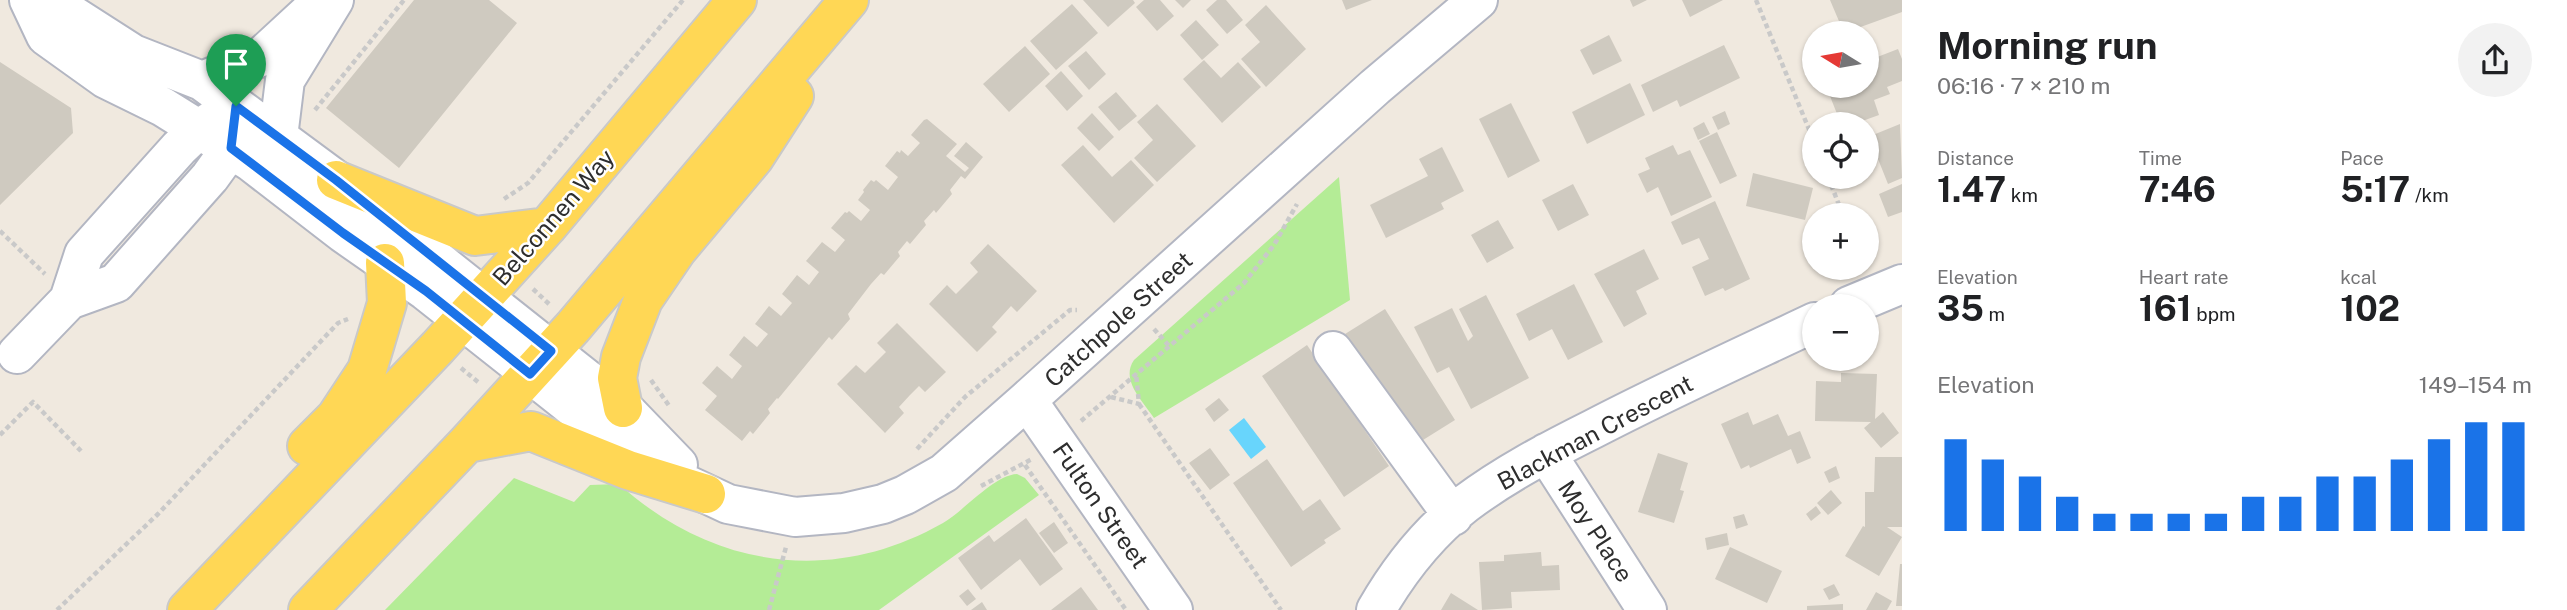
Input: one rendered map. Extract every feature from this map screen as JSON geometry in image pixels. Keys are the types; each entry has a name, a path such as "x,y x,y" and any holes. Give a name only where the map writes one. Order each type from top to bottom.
{"main road":[{"name":"Belconnen Way","path":"187,610 473,309 547,227 737,0"},
{"path":"308,610 541,362 849,0"},
{"path":"623,408 617,378 621,357 643,300 677,250 754,158 856,0"},
{"path":"336,180 475,236 547,227"},
{"path":"176,610 204,553 336,417 367,370 387,303 385,263"},
{"path":"467,443 531,431 628,470 706,494"}],"street":[{"path":"29,0 66,10 133,54 202,81 236,106 292,128 336,180 473,309 385,263 215,139 163,107 106,79 46,36 29,0"},
{"path":"202,81 261,57 323,0"},
{"path":"292,128 285,80 334,0"},
{"name":"Catchpole Street","path":"473,309 541,362 647,466 728,504 795,517 844,513 883,504 944,473 1376,87 1479,0"},
{"path":"17,354 69,300 84,254 178,148 215,139 236,106"},
{"path":"1878,294 1902,284"},
{"name":"Blackman Crescent","path":"1376,610 1394,578 1415,552 1463,506 1511,473 1642,404 1802,328"},
{"path":"1333,351 1453,516"},
{"name":"Catchpole Street","path":"541,362 623,408 706,494"},
{"name":"Fulton Street","path":"1027,400 1173,610"},
{"name":"Moy Place","path":"1546,453 1647,610"}],"path":[{"path":"292,128 404,0"},
{"path":"495,204 528,183 683,0"},
{"path":"1756,0 1802,112"},
{"path":"1074,427 1244,283 1274,245 1300,197"},
{"path":"909,458 965,397 1059,318 1070,310 1086,311"},
{"path":"57,610 158,514 338,323 354,316"},
{"path":"646,372 675,413"},
{"path":"1136,373 1139,404 1281,610"},
{"path":"1110,397 1139,404"},
{"path":"0,435 33,402 81,451"},
{"path":"1025,465 1126,610"},
{"path":"769,610 795,517"}],"green space":[{"path":"1339,177 1350,300 1154,418 1131,383 1130,368 1134,360"},
{"path":"1017,474 1025,478 1039,495 879,610 385,610 514,478 574,502 590,485 619,484 655,512 693,534 733,550 774,559 816,560 859,555 901,543 943,523 999,480"}],"water":[{"path":"1244,418 1266,447 1251,459 1229,430"}],"building":[{"path":"414,0 489,0 517,23 399,168 326,108"},
{"path":"1083,0 1133,0 1135,3 1108,27"},
{"path":"1144,0 1160,0 1174,16 1157,31 1136,7"},
{"path":"1175,0 1191,0 1183,8"},
{"path":"1217,0 1226,0 1243,20 1227,34 1206,10"},
{"path":"1342,0 1372,0 1346,10"},
{"path":"1630,0 1647,0 1633,7"},
{"path":"1682,0 1723,0 1690,17"},
{"path":"1830,0 1902,0 1902,12 1877,21 1839,21"},
{"path":"1072,4 1098,33 1056,70 1030,41"},
{"path":"1266,5 1306,49 1266,87 1241,59 1260,42 1245,25"},
{"path":"1196,20 1219,45 1202,60 1180,35"},
{"path":"1609,35 1622,61 1593,75 1580,50"},
{"path":"1724,45 1740,78 1680,107 1677,100 1653,112 1641,85"},
{"path":"1025,46 1050,74 1009,112 983,84"},
{"path":"1898,49 1902,59 1902,81 1887,87 1890,94 1880,98 1880,56"},
{"path":"1086,51 1106,74 1089,90 1068,66"},
{"path":"1204,60 1221,78 1238,62 1261,87 1222,123 1183,79"},
{"path":"0,62 71,108 73,133 0,205"},
{"path":"1061,71 1083,96 1067,111 1045,86"},
{"path":"1630,83 1645,115 1587,144 1572,112"},
{"path":"1116,92 1137,116 1119,131 1098,107"},
{"path":"1831,98 1879,98 1874,100 1878,112 1836,112"},
{"path":"1511,103 1540,161 1508,178 1479,119"},
{"path":"1157,104 1196,146 1157,182 1134,158 1153,140 1137,122"},
{"path":"1725,111 1730,124 1718,130 1712,117"},
{"path":"1092,113 1114,137 1099,151 1077,128"},
{"path":"927,119 957,144 946,156 965,172 969,168 954,156 966,142 983,157 965,179 961,176 950,190 952,194 936,213 934,210 924,221 926,225 910,244 907,241 898,252 900,256 884,275 881,273 871,284 848,314 850,319 832,340 829,337 768,409 770,413 753,434 750,431 742,441 705,410 717,396 702,383 717,366 732,379 742,366 729,355 744,336 757,347 768,334 755,324 769,306 781,316 792,303 782,294 797,275 809,285 819,272 806,261 822,242 835,252 845,240 831,228 845,212 849,211 861,221 870,210 858,200 871,180 876,180 888,190 898,177 885,166 897,151 900,153 901,150 908,156 920,143 911,135"},
{"path":"1704,122 1710,134 1698,140 1693,128"},
{"path":"1900,124 1902,178 1888,184 1879,162 1879,133"},
{"path":"1717,132 1737,176 1720,184 1699,141"},
{"path":"1083,145 1112,177 1131,160 1154,185 1114,223 1061,165"},
{"path":"1673,145 1678,155 1690,150 1712,197 1671,216 1658,187 1647,193 1638,174 1650,169 1645,158"},
{"path":"1442,147 1464,191 1441,203 1444,209 1386,238 1370,205 1428,176 1419,159"},
{"path":"1753,173 1802,185 1802,189 1813,189 1809,203 1802,203 1802,219 1746,206"},
{"path":"1573,184 1589,215 1558,231 1542,200"},
{"path":"1902,184 1902,212 1888,217 1879,194"},
{"path":"1715,201 1750,279 1725,291 1723,288 1705,296 1692,267 1709,259 1699,238 1682,245 1671,222"},
{"path":"1498,220 1514,248 1487,263 1471,235"},
{"path":"988,244 1037,291 1017,312 1011,306 992,327 997,332 977,352 929,304 947,285 956,294 978,272 970,263"},
{"path":"1644,249 1659,279 1636,291 1647,314 1624,327 1594,274"},
{"path":"1574,284 1603,342 1568,360 1552,329 1529,341 1516,314"},
{"path":"1486,295 1529,378 1471,409 1449,367 1437,373 1414,327 1452,308 1468,341 1473,336 1459,309"},
{"path":"1385,309 1455,420 1415,445 1345,334"},
{"path":"897,323 946,372 925,392 919,386 899,407 904,413 885,433 837,384 856,365 865,373 886,352 877,343"},
{"path":"1307,345 1389,466 1344,497 1262,376"},
{"path":"1841,373 1877,374 1875,419 1883,412 1899,433 1881,448 1864,428 1871,422 1815,421 1816,381 1841,382"},
{"path":"1219,398 1229,410 1214,422 1205,409"},
{"path":"1748,412 1753,425 1778,414 1788,436 1800,431 1811,458 1797,464 1791,449 1750,468 1749,465 1741,469 1721,424"},
{"path":"1210,448 1230,475 1210,490 1189,463"},
{"path":"1658,453 1688,463 1680,490 1684,491 1674,523 1638,512"},
{"path":"1875,457 1902,457 1902,527 1887,527 1902,537 1879,576 1845,556 1863,526 1865,527 1865,492 1874,492"},
{"path":"1267,459 1303,511 1320,499 1341,529 1291,567 1233,483"},
{"path":"1836,466 1840,478 1829,483 1824,472"},
{"path":"1831,490 1842,503 1828,515 1817,503"},
{"path":"1816,506 1821,513 1811,521 1806,514"},
{"path":"1744,514 1748,525 1736,529 1733,517"},
{"path":"1026,518 1063,569 1040,586 1020,559 981,590 958,558 989,535 994,542"},
{"path":"1054,522 1068,543 1054,553 1039,533"},
{"path":"1727,533 1729,545 1707,550 1705,538"},
{"path":"1730,547 1782,571 1767,603 1715,579"},
{"path":"1541,552 1542,566 1559,565 1560,590 1511,592 1512,608 1482,610 1479,562 1504,561 1504,555"},
{"path":"1900,564 1902,606 1896,606"},
{"path":"1834,584 1840,595 1829,600 1823,589"},
{"path":"1081,587 1098,610 1051,610"},
{"path":"968,589 976,599 967,606 959,596"},
{"path":"1876,592 1892,601 1887,610 1866,610"},
{"path":"1451,593 1478,610 1441,610"},
{"path":"982,602 987,610 971,610"},
{"path":"1843,604 1843,610 1807,610 1807,606"}],"route":[{"path":"236,106 336,180 551,351 530,374 426,291 343,233 231,148 236,106"}]}
